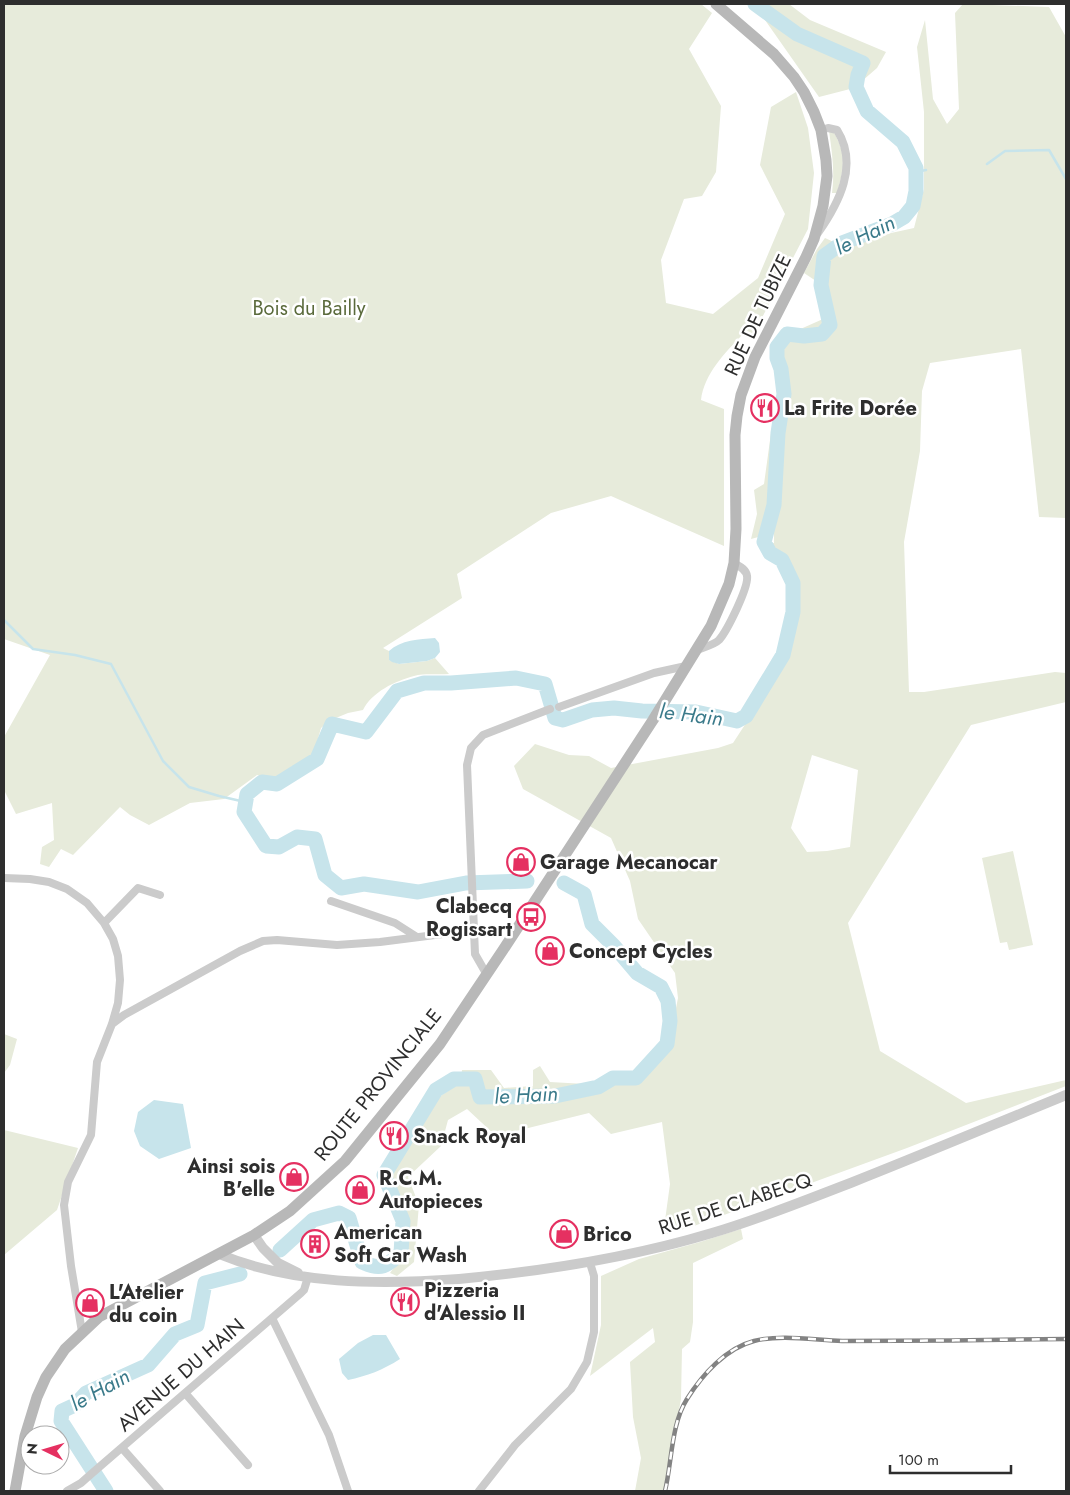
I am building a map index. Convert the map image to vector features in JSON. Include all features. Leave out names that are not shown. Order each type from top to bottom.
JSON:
[{"type":"main road","name":"RUE DE TUBIZE","points":[[716,4],[774,54],[804,92],[821,130],[827,176],[823,206],[814,239],[755,358],[741,395],[735,435],[736,529]]},
{"type":"main road","name":"ROUTE PROVINCIALE","points":[[15,1491],[25,1436],[37,1397],[46,1377],[65,1350],[82,1332],[99,1317],[254,1235],[290,1211],[345,1161],[440,1044],[653,720],[711,626],[723,602],[729,584],[734,563],[736,529]]},
{"type":"street","name":"RUE DE TUBIZE","points":[[814,239],[833,211],[844,185],[847,172],[845,148],[837,130],[828,128],[821,130]]},
{"type":"street","name":"ROUTE PROVINCIALE","points":[[697,650],[717,642],[724,633],[740,602],[748,577],[745,570],[734,563]]},
{"type":"street","points":[[559,706],[654,673],[686,666]]},
{"type":"street","points":[[486,975],[475,954],[467,765],[471,748],[483,735],[550,710]]},
{"type":"street","points":[[4,878],[30,878],[49,882],[67,889],[87,903],[104,923],[113,939],[118,956],[120,980],[118,1003],[97,1062],[91,1135],[68,1182],[64,1205],[71,1266],[82,1332]]},
{"type":"street","points":[[104,923],[138,888],[160,895]]},
{"type":"street","points":[[332,902],[395,923],[417,937]]},
{"type":"street","points":[[112,1024],[124,1015],[240,951],[264,941],[277,940],[337,945],[474,930]]},
{"type":"street","name":"RUE DE CLABECQ","points":[[219,1254],[272,1272],[369,1282],[421,1282],[521,1273],[590,1263],[673,1244],[768,1215],[1066,1095]]},
{"type":"street","name":"RUE DE CLABECQ","points":[[254,1235],[263,1248],[278,1263],[308,1277]]},
{"type":"street","points":[[479,1491],[516,1445],[571,1389],[587,1362],[594,1332],[594,1276],[590,1263]]},
{"type":"street","name":"AVENUE DU HAIN","points":[[67,1491],[81,1483],[99,1468],[304,1290],[308,1277]]},
{"type":"street","points":[[272,1318],[329,1435],[348,1491]]},
{"type":"street","points":[[185,1393],[248,1465]]},
{"type":"street","points":[[122,1448],[160,1491]]},
{"type":"green space","name":"Bois du Bailly","points":[[4,4],[701,4],[712,13],[689,49],[721,106],[716,172],[702,196],[684,199],[661,260],[666,303],[713,314],[758,278],[785,214],[760,165],[771,107],[796,92],[808,128],[814,173],[808,229],[751,339],[742,335],[735,342],[716,364],[703,390],[701,400],[724,409],[724,546],[611,496],[551,513],[457,574],[462,598],[383,648],[389,651],[389,660],[399,664],[427,661],[435,658],[449,674],[418,675],[399,681],[378,693],[363,710],[348,713],[331,720],[321,728],[315,749],[309,759],[291,767],[278,778],[267,778],[257,775],[224,799],[190,803],[149,825],[130,815],[120,807],[73,855],[61,849],[49,867],[40,864],[42,847],[54,840],[52,803],[16,814],[4,790],[4,737],[50,655],[4,639]]},
{"type":"green space","points":[[746,4],[789,4],[810,20],[886,52],[877,68],[854,88],[819,97],[760,13]]},
{"type":"green space","points":[[963,4],[1049,7],[1066,37],[1066,518],[1039,517],[1021,349],[930,363],[922,391],[920,451],[904,542],[909,692],[924,692],[1055,672],[1066,673],[1066,702],[971,725],[848,923],[880,1051],[966,1103],[1066,1080],[1066,1086],[907,1148],[694,1226],[663,1235],[670,1184],[662,1122],[611,1134],[589,1113],[496,1136],[467,1109],[448,1120],[441,1146],[408,1177],[419,1205],[414,1262],[397,1276],[390,1273],[404,1254],[406,1222],[385,1182],[398,1151],[439,1097],[460,1083],[462,1070],[491,1070],[504,1088],[533,1086],[533,1070],[540,1066],[550,1082],[586,1084],[600,1092],[608,1084],[632,1082],[647,1074],[667,1053],[678,998],[675,973],[638,919],[630,881],[611,838],[523,789],[514,766],[535,744],[569,755],[589,756],[611,768],[718,748],[733,743],[776,677],[798,589],[784,553],[762,544],[774,543],[774,533],[751,539],[757,514],[754,490],[764,484],[771,433],[779,400],[779,381],[773,358],[787,335],[823,319],[816,281],[804,273],[825,238],[836,243],[847,236],[859,240],[914,228],[924,189],[924,112],[917,47],[925,20],[933,99],[947,124],[959,109],[955,13]],"holes":[[[812,755],[858,770],[850,847],[807,852],[791,828]]]},
{"type":"green space","points":[[829,131],[833,131],[841,147],[842,154],[843,169],[837,193],[832,193],[833,170]]},
{"type":"green space","points":[[1013,851],[1033,945],[1009,950],[1007,942],[1000,943],[982,858]]},
{"type":"green space","points":[[4,1034],[17,1039],[10,1065],[4,1073]]},
{"type":"green space","points":[[4,1130],[78,1148],[57,1210],[4,1255]]},
{"type":"green space","points":[[741,1229],[743,1239],[693,1263],[693,1322],[690,1342],[682,1349],[681,1399],[665,1491],[635,1491],[641,1458],[633,1417],[630,1362],[655,1342],[653,1328],[590,1376],[601,1325],[601,1276],[639,1259]]},
{"type":"water","points":[[435,638],[439,643],[440,652],[435,658],[427,661],[399,664],[389,660],[389,651],[399,644]]},
{"type":"water","points":[[154,1100],[183,1104],[191,1148],[159,1159],[140,1146],[134,1131],[138,1112]]},
{"type":"water","points":[[373,1335],[386,1335],[400,1359],[375,1372],[348,1380],[342,1373],[339,1359],[358,1343]]},
{"type":"waterway","name":"le Hain","points":[[527,881],[466,883],[418,892],[364,884],[341,888],[325,875],[315,839],[297,837],[279,847],[266,846],[244,812],[247,794],[262,782],[277,784],[317,759],[332,724],[366,732],[397,691],[424,683],[516,678],[545,684],[555,718],[563,720],[592,710],[614,708],[642,711],[696,712],[737,721],[746,716],[783,655],[793,612],[793,583],[782,560],[770,553],[764,542],[774,505],[778,433],[784,394],[781,369],[777,358],[777,347],[787,334],[804,336],[822,334],[830,325],[821,285],[824,256],[842,243],[892,224],[904,217],[913,206],[916,191],[916,168],[903,142],[867,111],[856,87],[863,63],[797,34],[755,4]]},
{"type":"waterway","points":[[987,164],[1005,151],[1049,150],[1066,179]]},
{"type":"waterway","points":[[916,172],[926,170]]},
{"type":"waterway","points":[[4,620],[33,649],[75,655],[111,664],[163,761],[189,787],[245,802]]},
{"type":"waterway","name":"le Hain","points":[[280,1250],[313,1220],[339,1213],[349,1218],[362,1262],[379,1267],[388,1264],[401,1253],[403,1221],[384,1175],[436,1090],[454,1079],[475,1079],[480,1097],[555,1096],[598,1087],[613,1078],[636,1078],[667,1044],[670,1021],[668,1001],[661,987],[637,973],[592,924],[584,894],[564,883]]},
{"type":"waterway","name":"le Hain","points":[[106,1491],[61,1421],[62,1411],[75,1405],[86,1393],[148,1365],[175,1334],[197,1325],[205,1283],[240,1274]]},
{"type":"railway","points":[[665,1491],[675,1431],[687,1399],[707,1372],[724,1356],[754,1341],[775,1338],[842,1341],[1066,1339]]},
{"type":"place","name":"La Frite Dorée","points":[[765,408]]},
{"type":"place","name":"Garage Mecanocar","points":[[521,862]]},
{"type":"place","name":"Clabecq Rogissart","points":[[531,917]]},
{"type":"place","name":"Concept Cycles","points":[[550,951]]},
{"type":"place","name":"Snack Royal","points":[[394,1136]]},
{"type":"place","name":"Ainsi sois B'elle","points":[[294,1177]]},
{"type":"place","name":"R.C.M. Autopieces","points":[[360,1190]]},
{"type":"place","name":"Brico","points":[[564,1234]]},
{"type":"place","name":"American Soft Car Wash","points":[[315,1244]]},
{"type":"place","name":"Pizzeria d'Alessio II","points":[[405,1302]]},
{"type":"place","name":"L'Atelier du coin","points":[[90,1303]]}]
